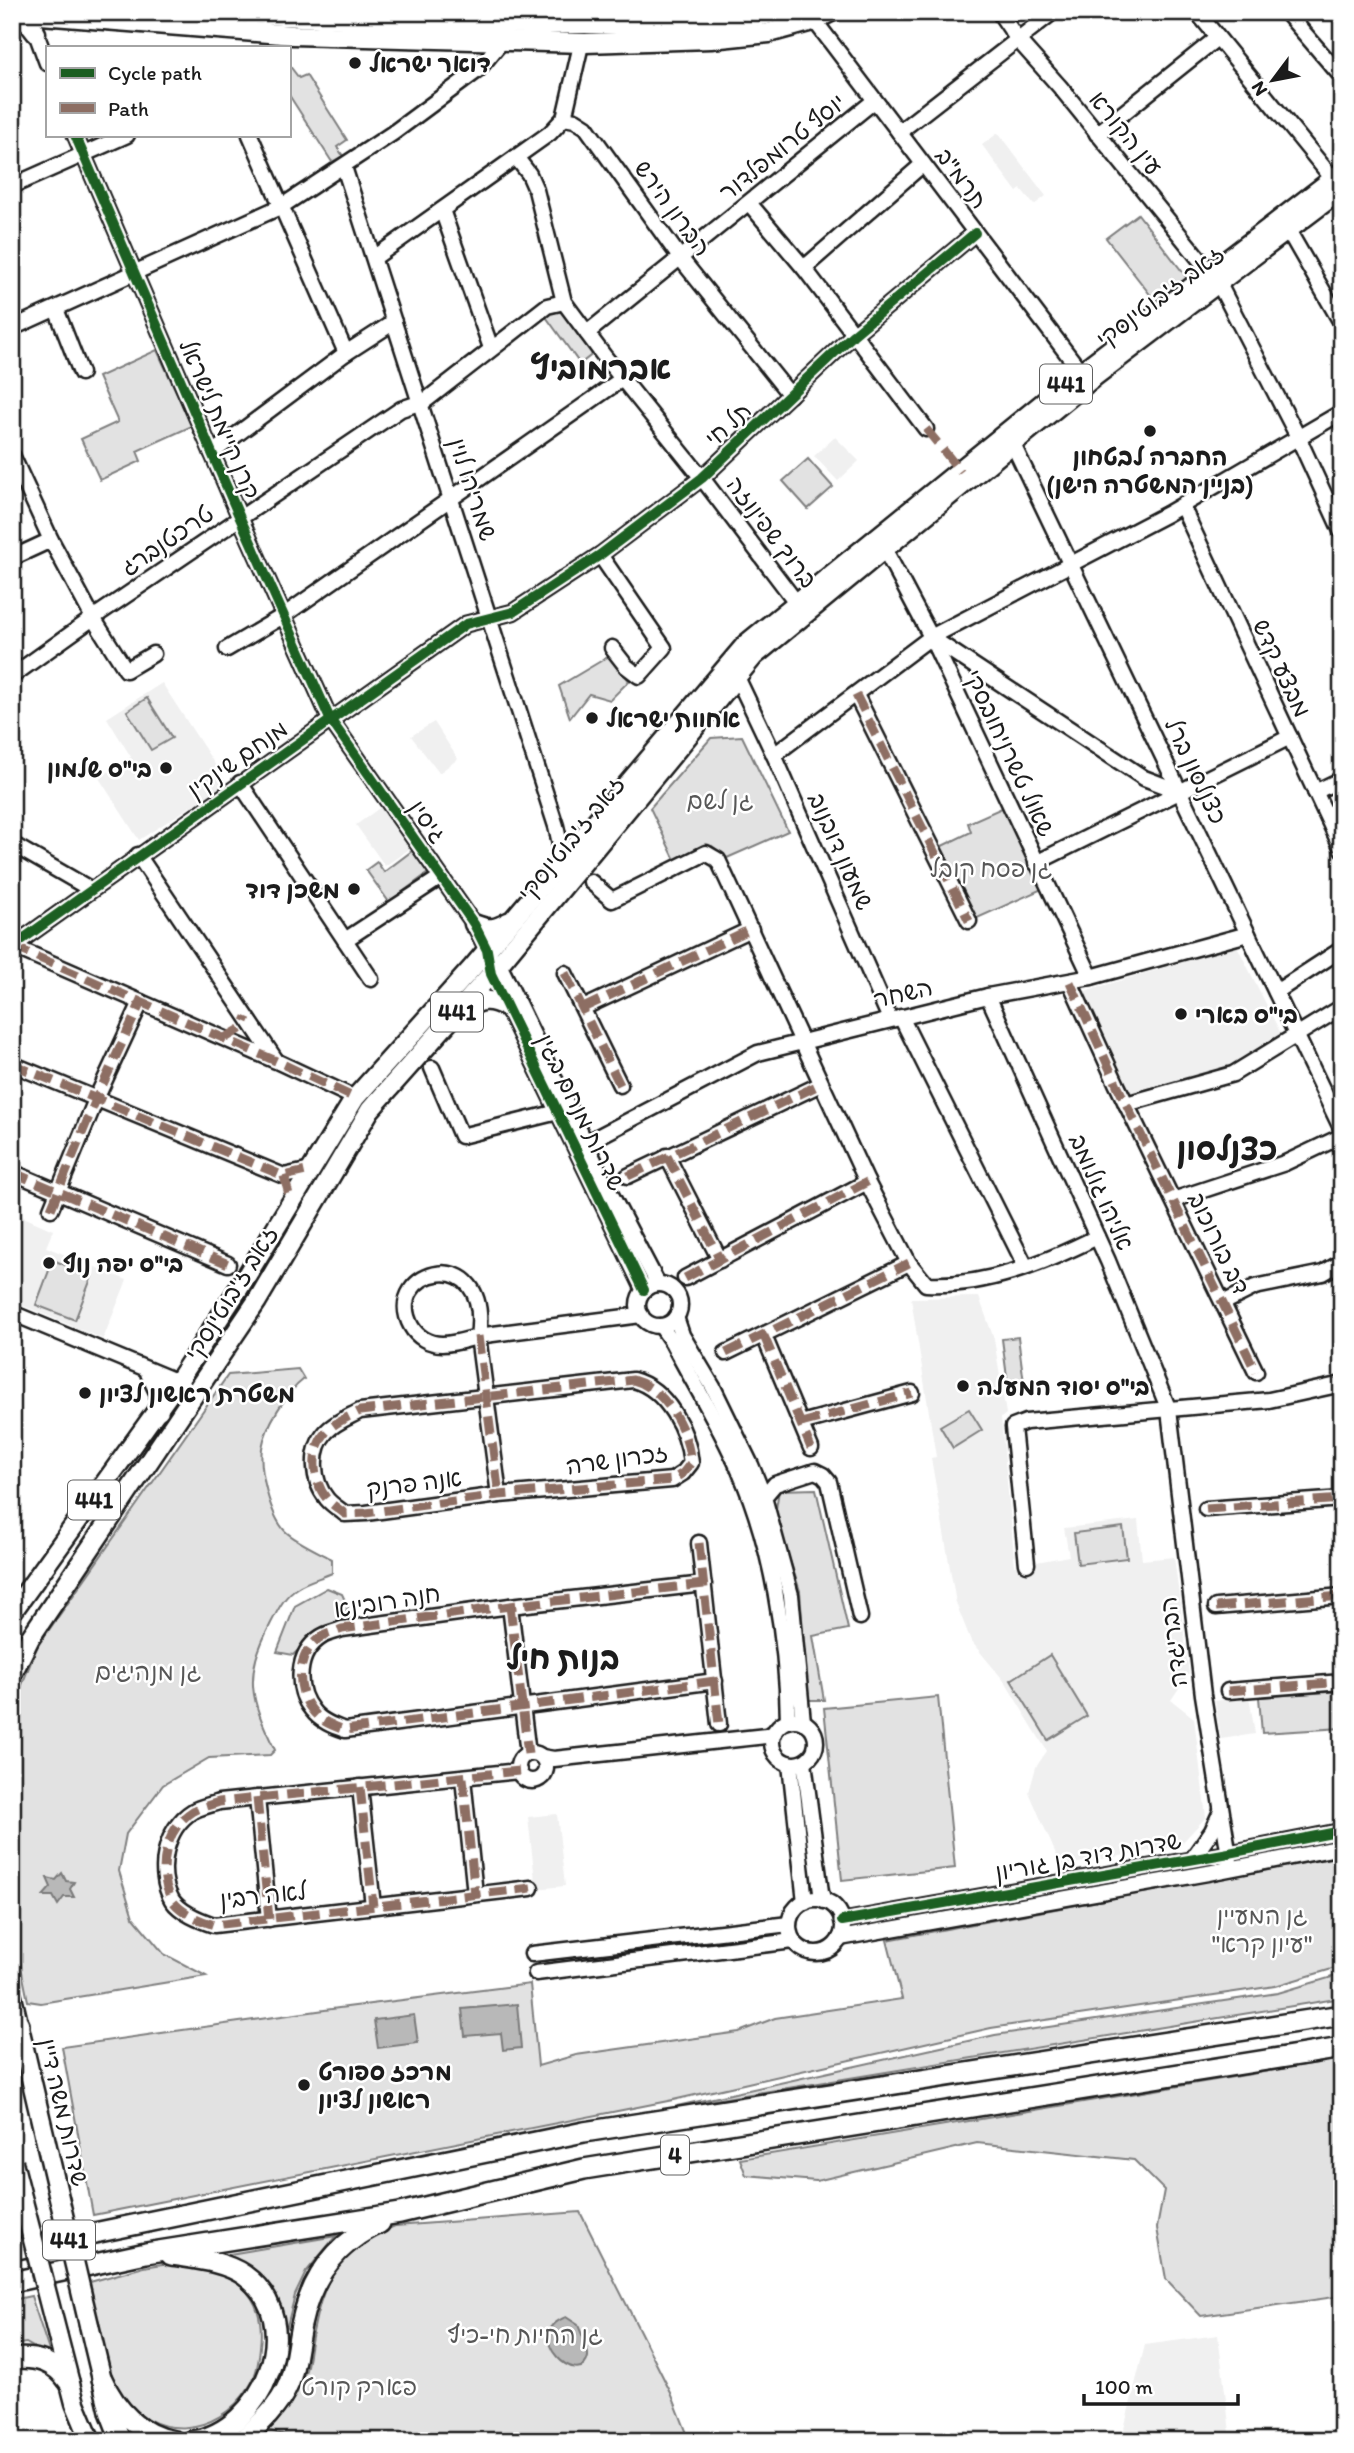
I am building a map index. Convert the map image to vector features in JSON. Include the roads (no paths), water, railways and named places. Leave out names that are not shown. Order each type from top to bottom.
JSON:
[{"type":"highway","name":"4","points":[[12,2250],[584,2132],[1342,2015]]},
{"type":"highway","name":"4","points":[[12,2282],[146,2253],[400,2213],[584,2169],[1342,2048]]},
{"type":"highway","points":[[241,2441],[275,2406],[288,2386],[306,2305],[322,2269],[349,2240],[400,2213]]},
{"type":"highway","points":[[12,2243],[93,2232]]},
{"type":"highway","points":[[146,2253],[205,2261],[229,2267],[244,2275],[263,2297],[274,2326],[271,2365],[255,2402],[228,2428],[191,2441]]},
{"type":"highway","points":[[12,2359],[37,2359],[50,2363],[69,2382]]},
{"type":"highway","points":[[102,2379],[111,2398],[128,2418],[148,2432],[174,2441]]},
{"type":"main road","points":[[216,12],[300,31],[496,36],[585,43],[711,39],[769,33],[831,12]]},
{"type":"main road","points":[[17,15],[300,31],[496,36],[557,18],[705,24],[780,12]]},
{"type":"main road","points":[[17,15],[36,33],[41,15]]},
{"type":"main road","name":"זאב ז'בוטינסקי","points":[[12,1612],[176,1385],[355,1098],[487,950],[747,644],[885,550],[1011,438],[1080,372],[1214,277],[1288,230],[1339,180]]},
{"type":"main road","name":"זאב ז'בוטינסקי","points":[[12,1674],[30,1638],[257,1301],[370,1110],[495,969],[754,656],[801,609],[1011,438],[1095,376],[1214,277],[1339,180]]},
{"type":"main road","points":[[474,925],[495,929],[511,921]]},
{"type":"main road","points":[[449,1021],[477,1002],[492,1000],[507,1007]]},
{"type":"main road","points":[[148,1372],[160,1394],[159,1410]]},
{"type":"main road","name":"שדרות משה דיין","points":[[12,1997],[14,2026],[49,2155],[102,2379],[121,2441]]},
{"type":"main road","name":"441","points":[[13,2161],[69,2382],[91,2441]]},
{"type":"street","name":"עין הקורא","points":[[999,12],[1018,40],[1060,87],[1214,277],[1298,437],[1342,533]]},
{"type":"street","points":[[899,132],[1054,12]]},
{"type":"street","points":[[1197,12],[1287,124],[1339,180]]},
{"type":"street","points":[[1286,12],[1341,76]]},
{"type":"street","name":"תרמ\"ב","points":[[811,17],[1080,372]]},
{"type":"street","points":[[36,33],[46,60]]},
{"type":"street","points":[[12,328],[282,206],[393,134],[482,64],[496,36]]},
{"type":"street","points":[[1097,134],[1217,38]]},
{"type":"street","points":[[374,258],[551,133],[564,118],[580,49],[585,43]]},
{"type":"street","name":"יוסף טרומפלדור","points":[[587,333],[874,101]]},
{"type":"street","name":"הברון הירש","points":[[564,118],[576,120],[586,127],[681,259],[790,395]]},
{"type":"street","name":"קרן קיימת לישראל","points":[[75,136],[330,719]]},
{"type":"street","points":[[12,186],[125,136]]},
{"type":"street","points":[[250,136],[346,353]]},
{"type":"street","name":"ברוך שפינוזה","points":[[516,157],[529,174],[536,190],[564,302],[801,609]]},
{"type":"street","points":[[804,268],[923,164]]},
{"type":"street","name":"שמריהו לוין","points":[[344,167],[556,826],[560,844],[557,865]]},
{"type":"street","points":[[749,203],[804,268],[926,429]]},
{"type":"street","points":[[442,210],[491,348]]},
{"type":"street","points":[[1288,230],[1342,324]]},
{"type":"street","name":"תל חי","points":[[491,618],[513,612],[600,555],[702,478],[853,335],[975,233]]},
{"type":"street","name":"טרכטנברג","points":[[12,676],[401,409],[421,402],[547,306],[564,302]]},
{"type":"street","points":[[56,309],[81,373]]},
{"type":"street","points":[[212,453],[346,353],[394,322]]},
{"type":"street","points":[[227,649],[283,616],[622,379]]},
{"type":"street","points":[[774,755],[931,637],[1182,506],[1342,412]]},
{"type":"street","name":"כצנלסון ברל","points":[[1011,438],[1342,1130]]},
{"type":"street","points":[[12,456],[51,540],[93,618],[126,670],[153,654]]},
{"type":"street","name":"מבצע קדש","points":[[1182,506],[1342,849]]},
{"type":"street","points":[[12,558],[51,540]]},
{"type":"street","name":"שאול טשרניחובסקי","points":[[885,550],[931,637],[1091,977]]},
{"type":"street","points":[[600,555],[664,648],[639,676],[626,666],[612,648]]},
{"type":"street","name":"מנחם שינקין","points":[[13,946],[466,624],[491,618]]},
{"type":"street","points":[[931,637],[1144,778],[1181,792]]},
{"type":"street","name":"שמעון דובנוב","points":[[737,677],[895,1018],[1026,1267]]},
{"type":"street","points":[[856,695],[969,921]]},
{"type":"street","points":[[717,700],[737,697],[747,703]]},
{"type":"street","name":"גיסין","points":[[330,719],[474,925],[487,950]]},
{"type":"street","points":[[1036,863],[1290,737]]},
{"type":"street","points":[[1144,778],[1165,776],[1169,774],[1168,766]]},
{"type":"street","points":[[1315,792],[1342,779]]},
{"type":"street","points":[[240,783],[371,979]]},
{"type":"street","name":"שמריהו לוין","points":[[556,826],[574,845]]},
{"type":"street","points":[[12,844],[90,889]]},
{"type":"street","points":[[574,845],[585,849],[595,848]]},
{"type":"street","points":[[591,882],[612,900],[706,853],[718,860],[867,1182],[909,1263],[926,1284],[952,1286],[983,1279],[1026,1267],[1097,1237]]},
{"type":"street","points":[[138,855],[276,1060]]},
{"type":"street","points":[[345,940],[441,877]]},
{"type":"street","points":[[583,1008],[751,929]]},
{"type":"street","name":"השחר","points":[[586,1143],[758,1054],[988,996],[1091,977],[1248,934]]},
{"type":"street","points":[[13,946],[276,1060],[355,1098]]},
{"type":"street","points":[[1276,992],[1342,949]]},
{"type":"street","name":"שדרות מנחם בגין","points":[[487,950],[658,1284]]},
{"type":"street","name":"שדרות מנחם בגין","points":[[495,969],[507,1007],[644,1290]]},
{"type":"street","points":[[565,973],[620,1084]]},
{"type":"street","name":"דב בורוכוב","points":[[1070,982],[1256,1372]]},
{"type":"street","name":"אליהו גולומב","points":[[988,996],[1108,1261],[1168,1410]]},
{"type":"street","points":[[51,1209],[96,1097],[141,1002]]},
{"type":"street","points":[[1126,1104],[1233,1074],[1342,1007]]},
{"type":"street","points":[[225,1038],[242,1028],[247,1017]]},
{"type":"street","points":[[12,1064],[284,1176],[311,1170]]},
{"type":"street","points":[[432,1068],[461,1136],[558,1112]]},
{"type":"street","points":[[628,1176],[821,1084]]},
{"type":"street","points":[[1173,1200],[1285,1163],[1342,1136]]},
{"type":"street","points":[[667,1156],[720,1259]]},
{"type":"street","points":[[12,1172],[228,1264]]},
{"type":"street","points":[[284,1176],[291,1202]]},
{"type":"street","points":[[685,1278],[867,1182]]},
{"type":"street","points":[[1080,1245],[1108,1261]]},
{"type":"street","points":[[1223,1303],[1255,1287],[1323,1273],[1342,1262]]},
{"type":"street","points":[[726,1353],[909,1263]]},
{"type":"street","points":[[499,1495],[485,1396],[479,1331],[477,1301],[473,1291],[457,1276],[435,1273],[422,1278],[409,1293],[406,1305],[411,1327],[419,1336],[440,1345],[479,1331],[639,1310]]},
{"type":"street","points":[[639,1310],[644,1290],[658,1284],[667,1286],[677,1294],[680,1306],[676,1317],[682,1335],[713,1387],[764,1497],[791,1595],[795,1721]]},
{"type":"street","points":[[639,1310],[649,1323],[661,1326],[672,1342],[739,1469],[753,1508],[778,1600],[795,1721]]},
{"type":"street","points":[[12,1313],[148,1372],[194,1396]]},
{"type":"street","points":[[661,1326],[676,1317]]},
{"type":"street","points":[[770,1332],[770,1350],[811,1448]]},
{"type":"street","name":"זכרון שרה","points":[[485,1396],[633,1380],[645,1383],[665,1401],[682,1427],[690,1451],[691,1463],[683,1473],[672,1480],[499,1495]]},
{"type":"street","points":[[1027,1564],[1020,1424],[1269,1399],[1341,1388]]},
{"type":"street","points":[[801,1423],[912,1393]]},
{"type":"street","name":"אנה פרנק","points":[[485,1396],[360,1411],[327,1432],[318,1444],[315,1461],[318,1484],[328,1500],[345,1514],[499,1495]]},
{"type":"street","name":"הבריגדה","points":[[1168,1410],[1203,1695],[1231,1868]]},
{"type":"street","points":[[764,1497],[775,1484],[815,1471],[829,1482],[860,1617]]},
{"type":"street","points":[[757,1479],[775,1484]]},
{"type":"street","points":[[1206,1509],[1342,1499]]},
{"type":"street","points":[[699,1543],[719,1724]]},
{"type":"street","name":"חנה רובינא","points":[[704,1584],[342,1629],[323,1635],[306,1653],[300,1669],[303,1696],[313,1713],[331,1725],[345,1730],[715,1681]]},
{"type":"street","points":[[1216,1607],[1342,1596]]},
{"type":"street","points":[[510,1606],[522,1705],[538,1761]]},
{"type":"street","points":[[1228,1691],[1342,1682]]},
{"type":"street","points":[[795,1721],[809,1726],[816,1738],[813,1752],[797,1763],[779,1757],[773,1739],[777,1727],[795,1721]]},
{"type":"street","points":[[519,1771],[521,1759],[538,1761],[773,1739]]},
{"type":"street","name":"לאה רבין","points":[[531,1888],[214,1924],[195,1919],[173,1901],[163,1865],[176,1826],[193,1811],[219,1802],[519,1771],[525,1778],[534,1780],[538,1761]]},
{"type":"street","points":[[797,1763],[821,1892],[824,1901],[839,1912],[842,1921],[840,1938],[832,1948],[816,1953],[807,1952],[793,1941],[789,1924],[797,1907],[805,1902],[824,1901]]},
{"type":"street","points":[[797,1763],[805,1902]]},
{"type":"street","points":[[463,1778],[475,1895]]},
{"type":"street","points":[[360,1787],[373,1906]]},
{"type":"street","points":[[257,1798],[269,1919]]},
{"type":"street","points":[[1192,1858],[1212,1831],[1221,1811]]},
{"type":"street","name":"שדרות דוד בן גוריון","points":[[842,1921],[1229,1853],[1342,1830]]},
{"type":"street","name":"שדרות דוד בן גוריון","points":[[840,1938],[1342,1847]]},
{"type":"street","points":[[532,1954],[789,1924]]},
{"type":"street","points":[[536,1973],[793,1941]]},
{"type":"place","name":"דואר ישראל","points":[[355,63]]},
{"type":"place","name":"החברה לבטחון (בניין המשטרה הישן)","points":[[1150,431]]},
{"type":"place","name":"אחוות ישראל","points":[[592,718]]},
{"type":"place","name":"בי\"ס שלמון","points":[[166,768]]},
{"type":"place","name":"משכן דוד","points":[[354,889]]},
{"type":"place","name":"בי\"ס בארי","points":[[1181,1014]]},
{"type":"place","name":"בי\"ס יפה נוף","points":[[49,1263]]},
{"type":"place","name":"בי\"ס יסוד המעלה","points":[[963,1386]]},
{"type":"place","name":"משטרת ראשון לציון","points":[[85,1393]]},
{"type":"place","name":"מרכז ספורט ראשון לציון","points":[[304,2085]]},
{"type":"district","name":"אברמוביץ","points":[[601,368]]},
{"type":"district","name":"כצנלסון","points":[[1227,1149]]},
{"type":"district","name":"בנות חיל","points":[[563,1658]]},
{"type":"park label","name":"גן לשם","points":[[720,800]]},
{"type":"park label","name":"גן פסח קובל","points":[[991,868]]},
{"type":"park label","name":"גן מנהיגים","points":[[148,1671]]},
{"type":"park label","name":"גן המעיין \"עיון קרא\"","points":[[1262,1929]]},
{"type":"park label","name":"גן החיות חי-כיף","points":[[525,2334]]},
{"type":"park label","name":"פארק קורט","points":[[359,2386]]}]
